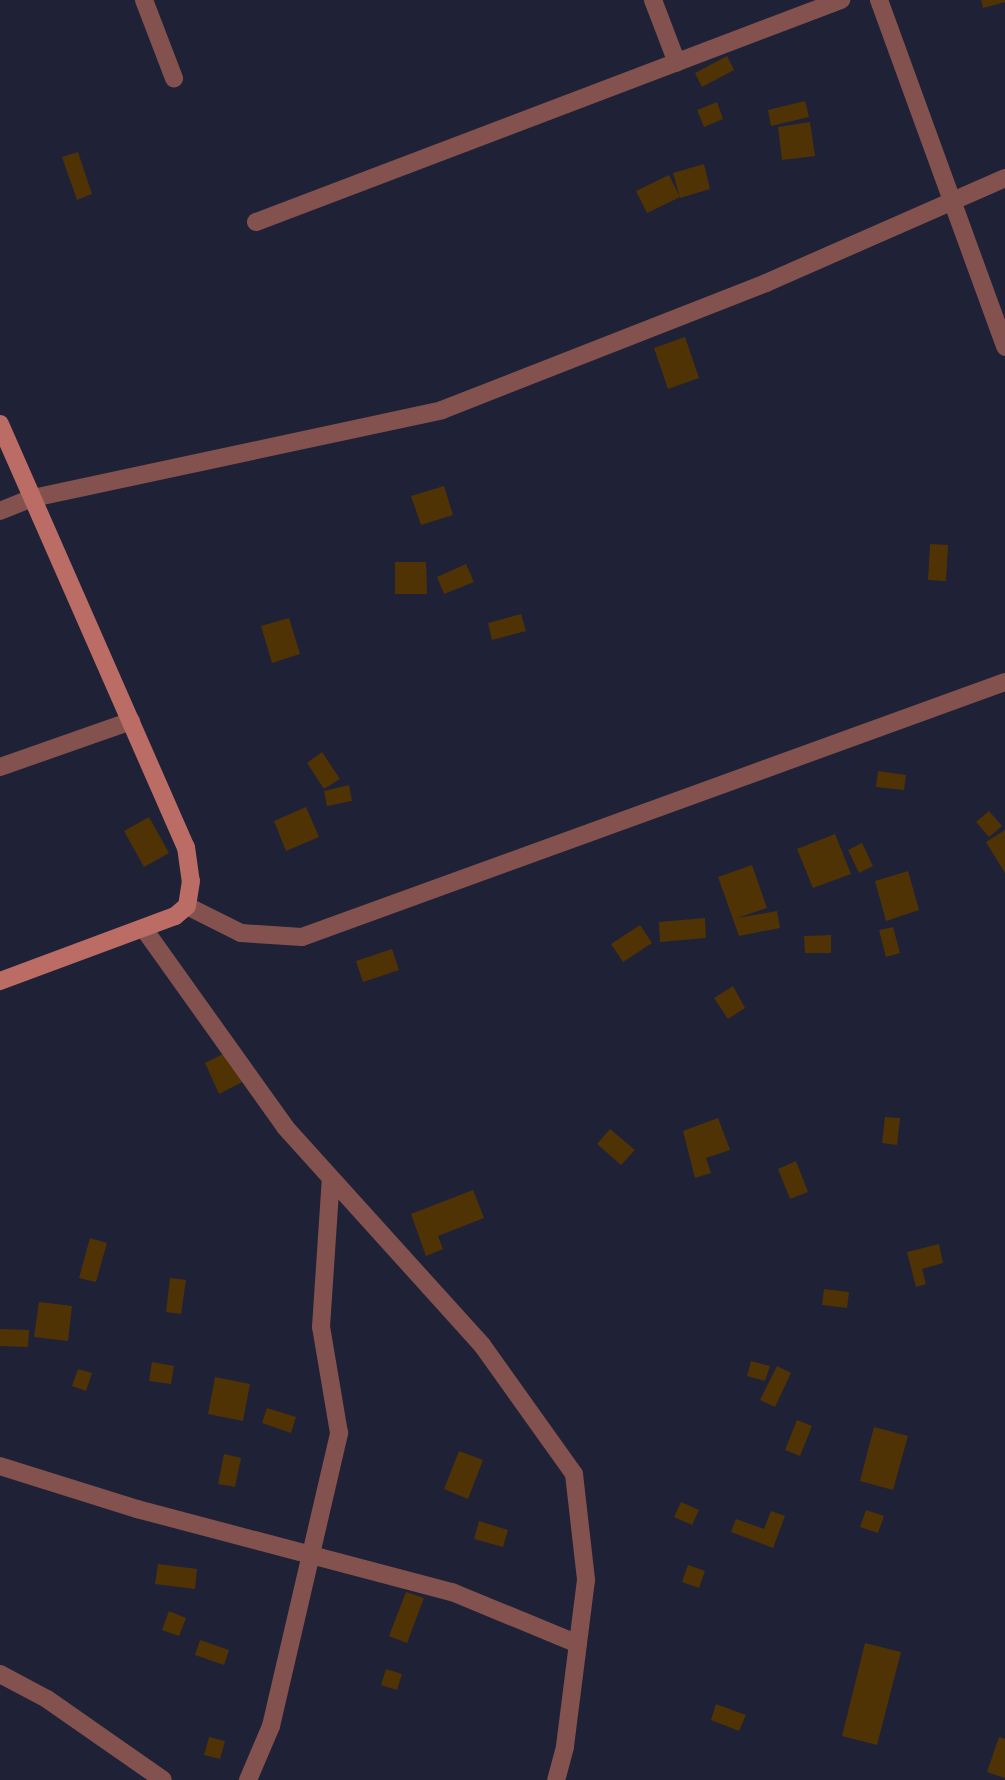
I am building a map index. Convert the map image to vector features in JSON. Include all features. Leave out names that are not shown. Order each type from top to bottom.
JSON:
[{"type":"street","points":[[144,0],[174,78]]},
{"type":"street","points":[[653,0],[677,62]]},
{"type":"street","points":[[256,222],[841,0]]},
{"type":"street","points":[[879,0],[1005,347]]},
{"type":"street","points":[[0,511],[33,498],[442,410],[766,283],[953,198],[1005,178]]},
{"type":"street","points":[[0,424],[186,847],[187,906]]},
{"type":"street","points":[[187,906],[241,933],[302,937],[1005,682]]},
{"type":"street","points":[[0,767],[131,722]]},
{"type":"street","points":[[0,981],[144,929],[187,906]]},
{"type":"street","points":[[144,929],[285,1127],[482,1345],[574,1474],[586,1580],[565,1748],[556,1780]]},
{"type":"street","points":[[248,1780],[271,1726],[339,1433],[321,1327],[331,1178]]},
{"type":"street","points":[[0,1465],[137,1509],[452,1592],[578,1644]]},
{"type":"street","points":[[0,1674],[47,1699],[163,1780]]},
{"type":"building","points":[[981,0],[1005,0],[1005,2],[983,8]]},
{"type":"building","points":[[727,56],[734,70],[702,87],[695,73]]},
{"type":"building","points":[[805,101],[809,117],[771,126],[768,110]]},
{"type":"building","points":[[717,102],[723,119],[704,127],[697,110]]},
{"type":"building","points":[[810,122],[815,156],[782,160],[778,127]]},
{"type":"building","points":[[78,152],[92,194],[77,200],[62,157]]},
{"type":"building","points":[[704,164],[710,189],[680,198],[673,173]]},
{"type":"building","points":[[669,175],[680,197],[647,213],[636,191]]},
{"type":"building","points":[[685,337],[699,378],[668,389],[654,348]]},
{"type":"building","points":[[444,486],[453,515],[421,525],[411,496]]},
{"type":"building","points":[[930,544],[948,545],[946,581],[928,580]]},
{"type":"building","points":[[395,562],[426,562],[427,594],[395,594]]},
{"type":"building","points":[[466,564],[474,582],[444,594],[437,577]]},
{"type":"building","points":[[521,614],[526,631],[492,640],[488,623]]},
{"type":"building","points":[[289,618],[300,654],[272,663],[261,626]]},
{"type":"building","points":[[322,752],[340,779],[324,789],[307,763]]},
{"type":"building","points":[[878,771],[906,775],[904,790],[876,787]]},
{"type":"building","points":[[349,785],[352,801],[327,806],[324,791]]},
{"type":"building","points":[[306,807],[319,837],[286,851],[274,821]]},
{"type":"building","points":[[989,811],[1002,826],[989,837],[976,822]]},
{"type":"building","points":[[149,817],[169,853],[144,867],[124,831]]},
{"type":"building","points":[[1005,830],[1005,873],[986,842]]},
{"type":"building","points":[[835,834],[851,874],[813,888],[797,849]]},
{"type":"building","points":[[862,843],[873,866],[859,873],[848,850]]},
{"type":"building","points":[[752,865],[767,908],[737,918],[777,911],[780,928],[739,936],[718,877]]},
{"type":"building","points":[[908,871],[919,910],[886,921],[875,881]]},
{"type":"building","points":[[705,918],[706,938],[660,942],[659,922]]},
{"type":"building","points":[[640,925],[652,943],[623,962],[611,944]]},
{"type":"building","points":[[893,927],[900,953],[886,957],[879,930]]},
{"type":"building","points":[[831,935],[831,953],[805,953],[804,936]]},
{"type":"building","points":[[392,949],[399,970],[363,982],[356,961]]},
{"type":"building","points":[[733,986],[745,1008],[728,1019],[714,998]]},
{"type":"building","points":[[239,1046],[254,1076],[219,1094],[205,1063]]},
{"type":"building","points":[[885,1117],[900,1118],[897,1145],[882,1143]]},
{"type":"building","points":[[718,1118],[730,1150],[706,1158],[711,1173],[695,1178],[683,1131]]},
{"type":"building","points":[[610,1129],[635,1150],[621,1165],[597,1144]]},
{"type":"building","points":[[796,1161],[808,1192],[790,1199],[778,1169]]},
{"type":"building","points":[[473,1190],[484,1218],[438,1236],[443,1249],[426,1256],[411,1214]]},
{"type":"building","points":[[90,1238],[107,1243],[96,1282],[79,1278]]},
{"type":"building","points":[[939,1244],[943,1263],[922,1269],[926,1284],[916,1287],[907,1252]]},
{"type":"building","points":[[170,1278],[186,1280],[181,1314],[166,1312]]},
{"type":"building","points":[[824,1289],[849,1292],[847,1308],[822,1305]]},
{"type":"building","points":[[39,1302],[72,1306],[68,1341],[34,1337]]},
{"type":"building","points":[[0,1329],[29,1330],[28,1347],[0,1346]]},
{"type":"building","points":[[751,1361],[770,1366],[765,1381],[747,1376]]},
{"type":"building","points":[[152,1362],[174,1366],[171,1384],[149,1381]]},
{"type":"building","points":[[777,1366],[791,1373],[775,1407],[760,1400]]},
{"type":"building","points":[[78,1369],[92,1373],[86,1391],[72,1386]]},
{"type":"building","points":[[215,1377],[250,1384],[243,1421],[208,1414]]},
{"type":"building","points":[[267,1408],[296,1417],[291,1433],[262,1423]]},
{"type":"building","points":[[797,1420],[812,1426],[800,1456],[785,1450]]},
{"type":"building","points":[[874,1427],[908,1436],[893,1490],[860,1481]]},
{"type":"building","points":[[459,1451],[483,1460],[468,1499],[444,1489]]},
{"type":"building","points":[[224,1454],[241,1458],[235,1487],[218,1484]]},
{"type":"building","points":[[681,1502],[699,1510],[692,1525],[674,1517]]},
{"type":"building","points":[[866,1510],[884,1516],[878,1533],[860,1527]]},
{"type":"building","points":[[771,1511],[785,1516],[773,1548],[731,1532],[736,1519],[764,1529]]},
{"type":"building","points":[[479,1521],[508,1530],[503,1547],[474,1539]]},
{"type":"building","points":[[158,1564],[197,1569],[195,1589],[155,1584]]},
{"type":"building","points":[[688,1565],[705,1571],[699,1588],[682,1582]]},
{"type":"building","points":[[406,1592],[424,1598],[407,1643],[389,1636]]},
{"type":"building","points":[[169,1611],[186,1618],[179,1636],[162,1630]]},
{"type":"building","points":[[200,1640],[229,1650],[224,1665],[195,1655]]},
{"type":"building","points":[[865,1643],[901,1652],[877,1745],[842,1736]]},
{"type":"building","points":[[386,1669],[402,1674],[397,1690],[381,1685]]},
{"type":"building","points":[[716,1704],[746,1715],[739,1731],[711,1720]]},
{"type":"building","points":[[209,1737],[225,1741],[220,1759],[204,1755]]},
{"type":"building","points":[[999,1737],[1005,1739],[1005,1778],[987,1772]]}]
